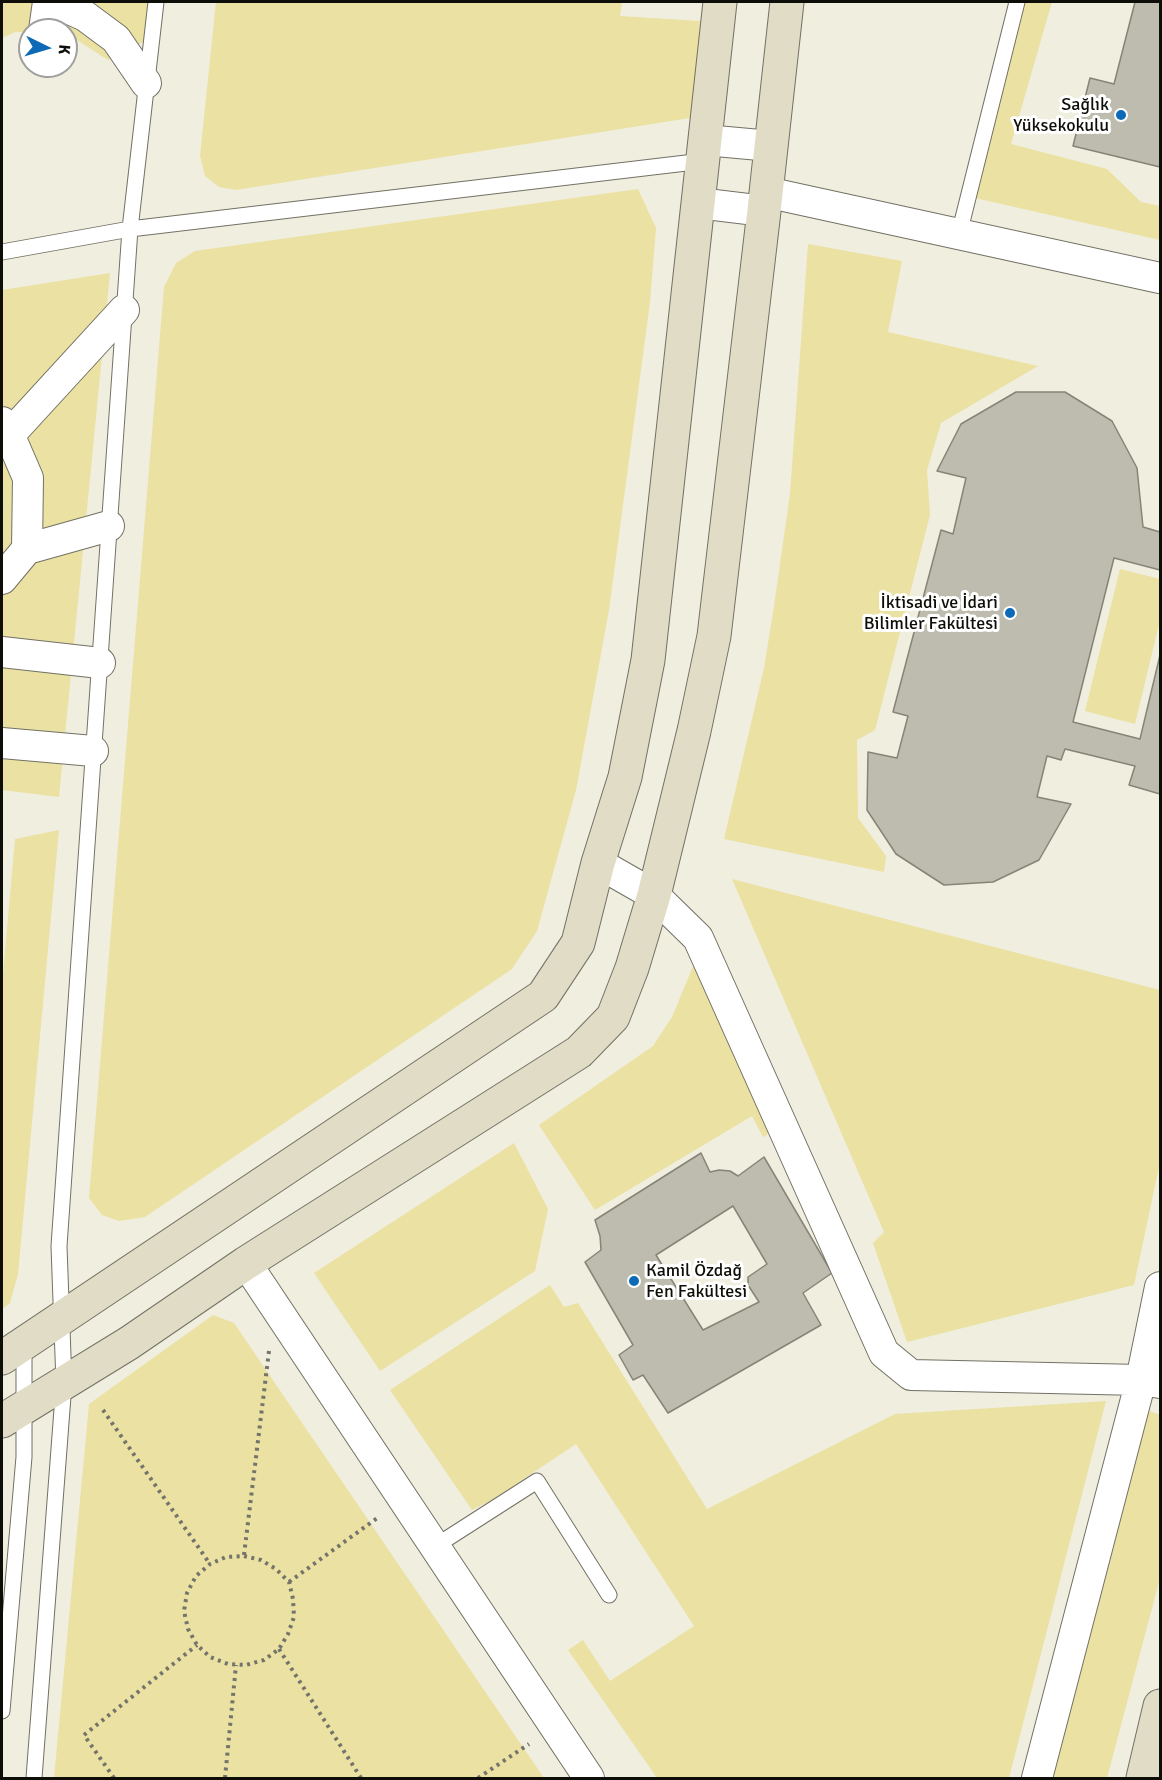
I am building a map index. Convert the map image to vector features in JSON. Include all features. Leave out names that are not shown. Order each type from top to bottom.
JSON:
[{"type":"street","points":[[46,18],[48,2]]},
{"type":"street","points":[[54,2],[85,16],[116,39],[146,83]]},
{"type":"street","points":[[13,1351],[543,996],[578,943],[598,863],[625,777],[648,660],[720,2]]},
{"type":"street","points":[[13,1414],[129,1343],[246,1263],[579,1052],[613,1017],[632,968],[654,895],[694,731],[714,636],[787,2]]},
{"type":"street","points":[[704,150],[771,146]]},
{"type":"street","points":[[698,203],[765,202],[959,234],[1161,278]]},
{"type":"street","points":[[27,549],[28,478],[4,433],[124,310]]},
{"type":"street","points":[[2,579],[27,549],[109,526]]},
{"type":"street","points":[[2,652],[100,663]]},
{"type":"street","points":[[2,743],[93,751]]},
{"type":"street","points":[[598,863],[654,895],[698,938],[884,1353],[911,1375],[1151,1381]]},
{"type":"street","points":[[246,1263],[589,1779]]},
{"type":"street","points":[[1037,1779],[1151,1381],[1161,1287]]},
{"type":"street","points":[[1143,1779],[1161,1706]]},
{"type":"lane","points":[[34,1779],[64,1383],[59,1245],[130,229],[156,2]]},
{"type":"lane","points":[[959,234],[1017,2]]},
{"type":"lane","points":[[2,252],[130,229],[704,150]]},
{"type":"lane","points":[[2,1711],[24,1458],[13,1414],[13,1351]]},
{"type":"lane","points":[[434,1546],[537,1481],[609,1595]]},
{"type":"path","points":[[244,1556],[275,1306]]},
{"type":"path","points":[[104,1410],[210,1564]]},
{"type":"path","points":[[290,1582],[403,1500]]},
{"type":"path","points":[[244,1556],[261,1560],[276,1569],[290,1582],[294,1617],[279,1649],[264,1660],[246,1665],[228,1664],[210,1657],[197,1645],[188,1629],[184,1611],[188,1593],[196,1576],[210,1564],[226,1557],[244,1556]]},
{"type":"path","points":[[114,1779],[84,1735],[197,1645]]},
{"type":"path","points":[[279,1649],[361,1779]]},
{"type":"path","points":[[225,1779],[236,1665]]},
{"type":"path","points":[[478,1779],[555,1727]]},
{"type":"shaded area","points":[[2,2],[157,2],[155,36],[108,60],[78,41],[78,18],[18,18],[18,32],[2,38]]},
{"type":"shaded area","points":[[216,2],[622,2],[620,16],[700,21],[696,117],[236,190],[219,187],[205,176],[200,156]]},
{"type":"shaded area","points":[[1024,2],[1052,2],[1011,144],[1107,169],[1141,202],[1160,206],[1160,240],[975,198]]},
{"type":"shaded area","points":[[638,189],[656,228],[650,302],[609,610],[576,790],[537,931],[512,969],[145,1217],[119,1221],[102,1215],[89,1198],[164,287],[176,263],[195,251]]},
{"type":"shaded area","points":[[808,244],[902,261],[888,332],[1038,366],[941,423],[927,470],[930,515],[875,730],[857,740],[858,818],[886,856],[884,872],[724,839],[764,668],[790,494]]},
{"type":"shaded area","points":[[110,273],[59,797],[2,790],[2,290]]},
{"type":"shaded area","points":[[1120,569],[1160,579],[1160,620],[1135,724],[1085,711]]},
{"type":"shaded area","points":[[59,830],[18,1274],[10,1303],[2,1309],[2,985],[15,839]]},
{"type":"shaded area","points":[[732,879],[1160,990],[1160,1162],[1134,1285],[907,1342],[873,1243],[884,1232]]},
{"type":"shaded area","points":[[699,952],[781,1127],[763,1137],[752,1116],[595,1210],[539,1125],[653,1046],[672,1017]]},
{"type":"shaded area","points":[[514,1143],[548,1209],[535,1271],[380,1371],[314,1273]]},
{"type":"shaded area","points":[[550,1285],[564,1307],[578,1303],[707,1509],[895,1414],[1106,1401],[1009,1778],[657,1778],[568,1650],[583,1640],[610,1681],[694,1626],[576,1444],[492,1500],[472,1510],[390,1390]]},
{"type":"shaded area","points":[[213,1315],[234,1323],[544,1778],[54,1778],[89,1404]]},
{"type":"shaded area","points":[[1142,1408],[1160,1415],[1160,1578],[1107,1778],[1038,1778]]},
{"type":"building","name":"Sağlık Yüksekokulu","points":[[1135,2],[1160,2],[1160,167],[1073,146],[1090,78],[1114,84]]},
{"type":"building","name":"İktisadi ve İdari Bilimler Fakültesi","points":[[1016,392],[1065,392],[1112,421],[1137,468],[1143,527],[1160,532],[1160,570],[1114,558],[1073,722],[1140,739],[1160,655],[1160,794],[1129,785],[1135,766],[1065,749],[1061,760],[1047,756],[1037,797],[1071,804],[1039,860],[993,882],[944,885],[896,854],[867,810],[868,752],[897,758],[908,716],[893,712],[941,530],[953,534],[966,478],[937,471],[961,424]]},
{"type":"building","name":"Kamil Özdağ Fen Fakültesi","points":[[701,1153],[710,1172],[730,1171],[738,1176],[764,1157],[832,1273],[803,1293],[821,1325],[668,1413],[643,1375],[633,1380],[619,1355],[633,1345],[585,1262],[601,1250],[595,1220]],"holes":[[[733,1206],[767,1264],[748,1277],[748,1285],[759,1302],[703,1330],[656,1255]]]},
{"type":"place","name":"Sağlık Yüksekokulu","points":[[1121,115]]},
{"type":"place","name":"İktisadi ve İdari Bilimler Fakültesi","points":[[1010,613]]},
{"type":"place","name":"Kamil Özdağ Fen Fakültesi","points":[[634,1281]]}]
